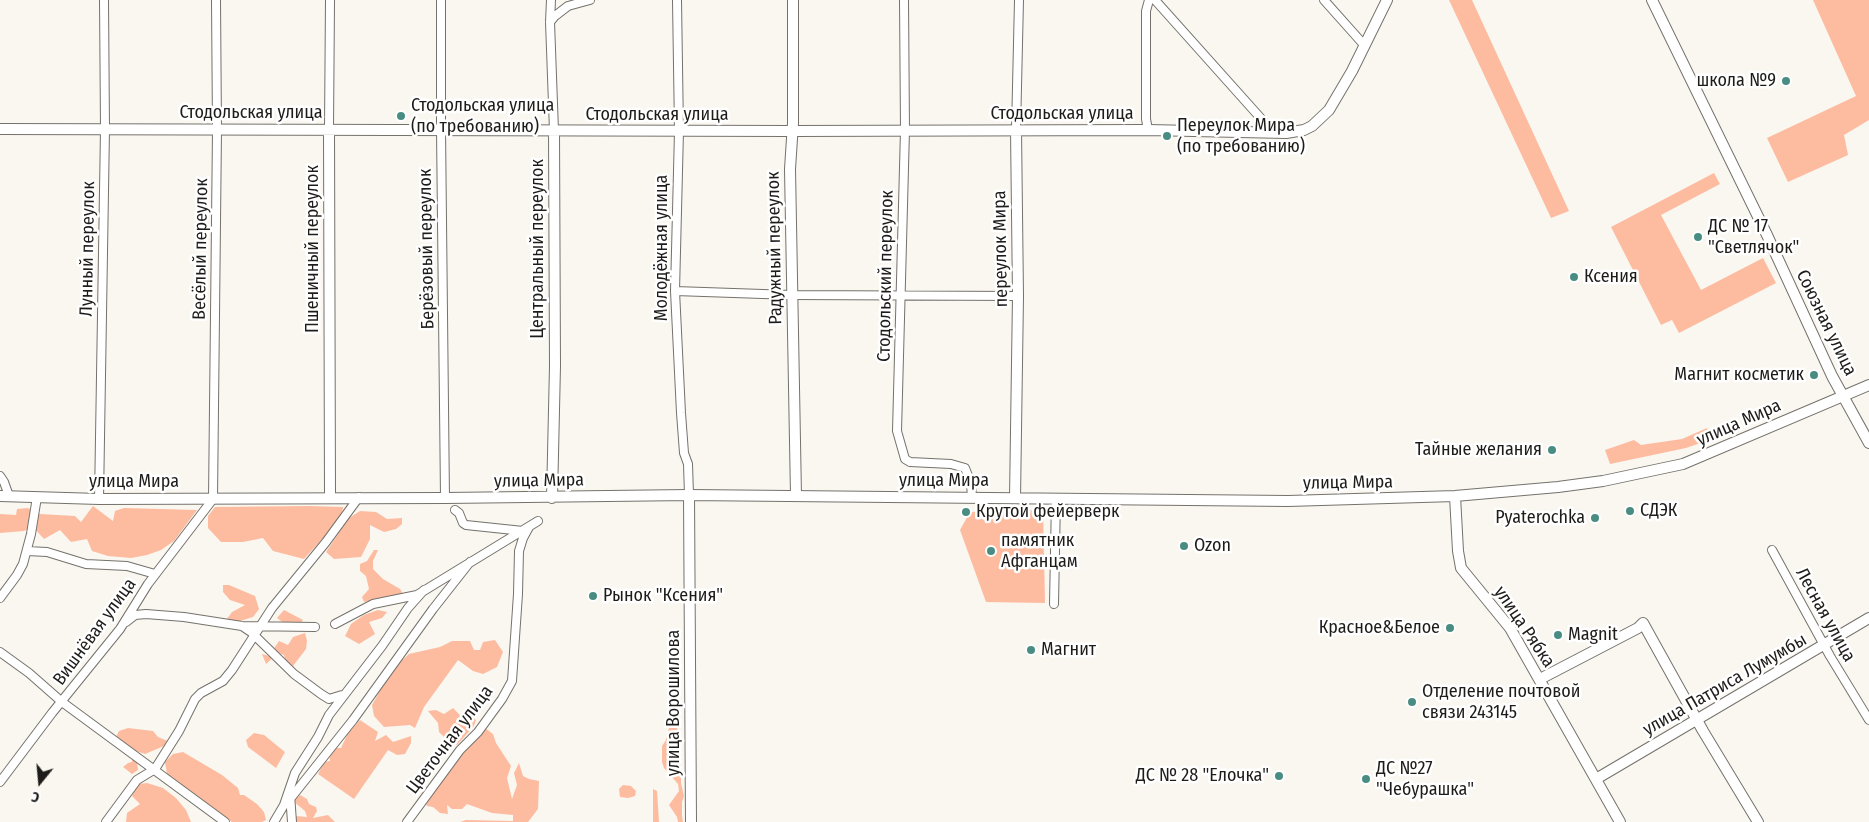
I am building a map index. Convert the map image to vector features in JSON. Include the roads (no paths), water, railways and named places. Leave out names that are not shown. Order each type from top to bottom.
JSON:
[{"type":"street","name":"Лунный переулок","points":[[99,498],[105,129],[104,0]]},
{"type":"street","name":"Весёлый переулок","points":[[213,499],[217,130],[216,0]]},
{"type":"street","name":"Пшеничный переулок","points":[[330,0],[330,497]]},
{"type":"street","name":"Берёзовый переулок","points":[[441,0],[444,498]]},
{"type":"street","name":"Центральный переулок","points":[[551,0],[550,22],[554,131],[552,498]]},
{"type":"street","points":[[567,0],[577,4]]},
{"type":"street","points":[[550,22],[568,6],[590,0]]},
{"type":"street","name":"Молодёжная улица","points":[[677,0],[678,131],[675,291],[681,413],[690,495]]},
{"type":"street","name":"Радужный переулок","points":[[793,0],[790,169],[796,496]]},
{"type":"street","name":"Стодольский переулок","points":[[904,0],[905,130],[897,431],[905,459],[910,462],[951,464],[965,468],[971,483],[972,498]]},
{"type":"street","name":"переулок Мира","points":[[1015,498],[1018,296],[1016,130],[1019,0]]},
{"type":"street","points":[[1148,130],[1146,119],[1146,11],[1149,0]]},
{"type":"street","points":[[1155,0],[1274,133]]},
{"type":"street","points":[[1324,0],[1365,46],[1387,0]]},
{"type":"street","name":"Союзная улица","points":[[1652,0],[1767,235],[1832,376],[1869,443]]},
{"type":"street","name":"Стодольская улица","points":[[0,129],[554,131],[1148,130],[1274,133],[1298,131],[1312,126],[1321,118],[1335,100],[1365,46]]},
{"type":"street","points":[[675,291],[792,295],[1018,296]]},
{"type":"street","name":"улица Мира","points":[[4,496],[213,499],[330,497],[552,498],[690,495],[1288,501],[1455,496],[1603,481],[1683,464],[1869,385]]},
{"type":"street","points":[[0,476],[4,482],[4,496]]},
{"type":"street","name":"улица Ворошилова","points":[[690,495],[691,822]]},
{"type":"street","name":"улица Рябка","points":[[1455,496],[1458,551],[1461,568],[1510,628],[1620,822]]},
{"type":"street","points":[[0,598],[17,575],[27,551],[37,497]]},
{"type":"street","points":[[106,822],[138,780],[155,769],[170,748],[195,699],[201,693],[223,681],[242,656],[260,626],[359,497]]},
{"type":"street","points":[[1054,604],[1056,498]]},
{"type":"street","name":"Вишнёвая улица","points":[[0,782],[120,629],[156,574],[213,499]]},
{"type":"street","points":[[455,510],[459,513],[466,526],[526,529]]},
{"type":"street","points":[[335,624],[373,604],[406,598],[424,590],[538,521]]},
{"type":"street","name":"Цветочная улица","points":[[407,822],[460,750],[478,732],[502,699],[512,681],[519,551],[526,529]]},
{"type":"street","name":"Лесная улица","points":[[1772,550],[1824,646],[1869,720]]},
{"type":"street","points":[[27,551],[46,552],[86,564],[127,566],[156,574]]},
{"type":"street","points":[[290,799],[353,720],[433,609],[470,562]]},
{"type":"street","points":[[277,821],[299,765],[318,737],[329,715],[382,646],[408,608],[424,590]]},
{"type":"street","points":[[120,629],[128,619],[146,614],[184,617],[242,626],[315,627]]},
{"type":"street","name":"улица Патриса Лумумбы","points":[[1596,779],[1869,618]]},
{"type":"street","points":[[1540,679],[1638,628],[1643,623],[1697,720],[1758,822]]},
{"type":"street","points":[[242,626],[294,674],[328,699],[344,694]]},
{"type":"street","points":[[0,652],[29,673],[62,702],[225,822]]},
{"type":"street","points":[[290,790],[292,822]]},
{"type":"place","name":"школа №9","points":[[1786,81]]},
{"type":"place","name":"Стодольская улица (по требованию)","points":[[401,116]]},
{"type":"place","name":"Переулок Мира (по требованию)","points":[[1167,136]]},
{"type":"place","name":"ДС № 17 \"Светлячок\"","points":[[1698,237]]},
{"type":"place","name":"Ксения","points":[[1574,277]]},
{"type":"place","name":"Магнит косметик","points":[[1814,375]]},
{"type":"place","name":"Тайные желания","points":[[1552,450]]},
{"type":"place","name":"СДЭК","points":[[1630,511]]},
{"type":"place","name":"Крутой фейерверк","points":[[966,512]]},
{"type":"place","name":"Pyaterochka","points":[[1595,518]]},
{"type":"place","name":"Ozon","points":[[1184,546]]},
{"type":"place","name":"памятник Афганцам","points":[[991,551]]},
{"type":"place","name":"Рынок \"Ксения\"","points":[[593,596]]},
{"type":"place","name":"Красное&Белое","points":[[1450,628]]},
{"type":"place","name":"Magnit","points":[[1558,635]]},
{"type":"place","name":"Магнит","points":[[1031,650]]},
{"type":"place","name":"Отделение почтовой связи 243145","points":[[1412,702]]},
{"type":"place","name":"ДС № 28 \"Елочка\"","points":[[1279,776]]},
{"type":"place","name":"ДС №27 \"Чебурашка\"","points":[[1366,779]]}]
